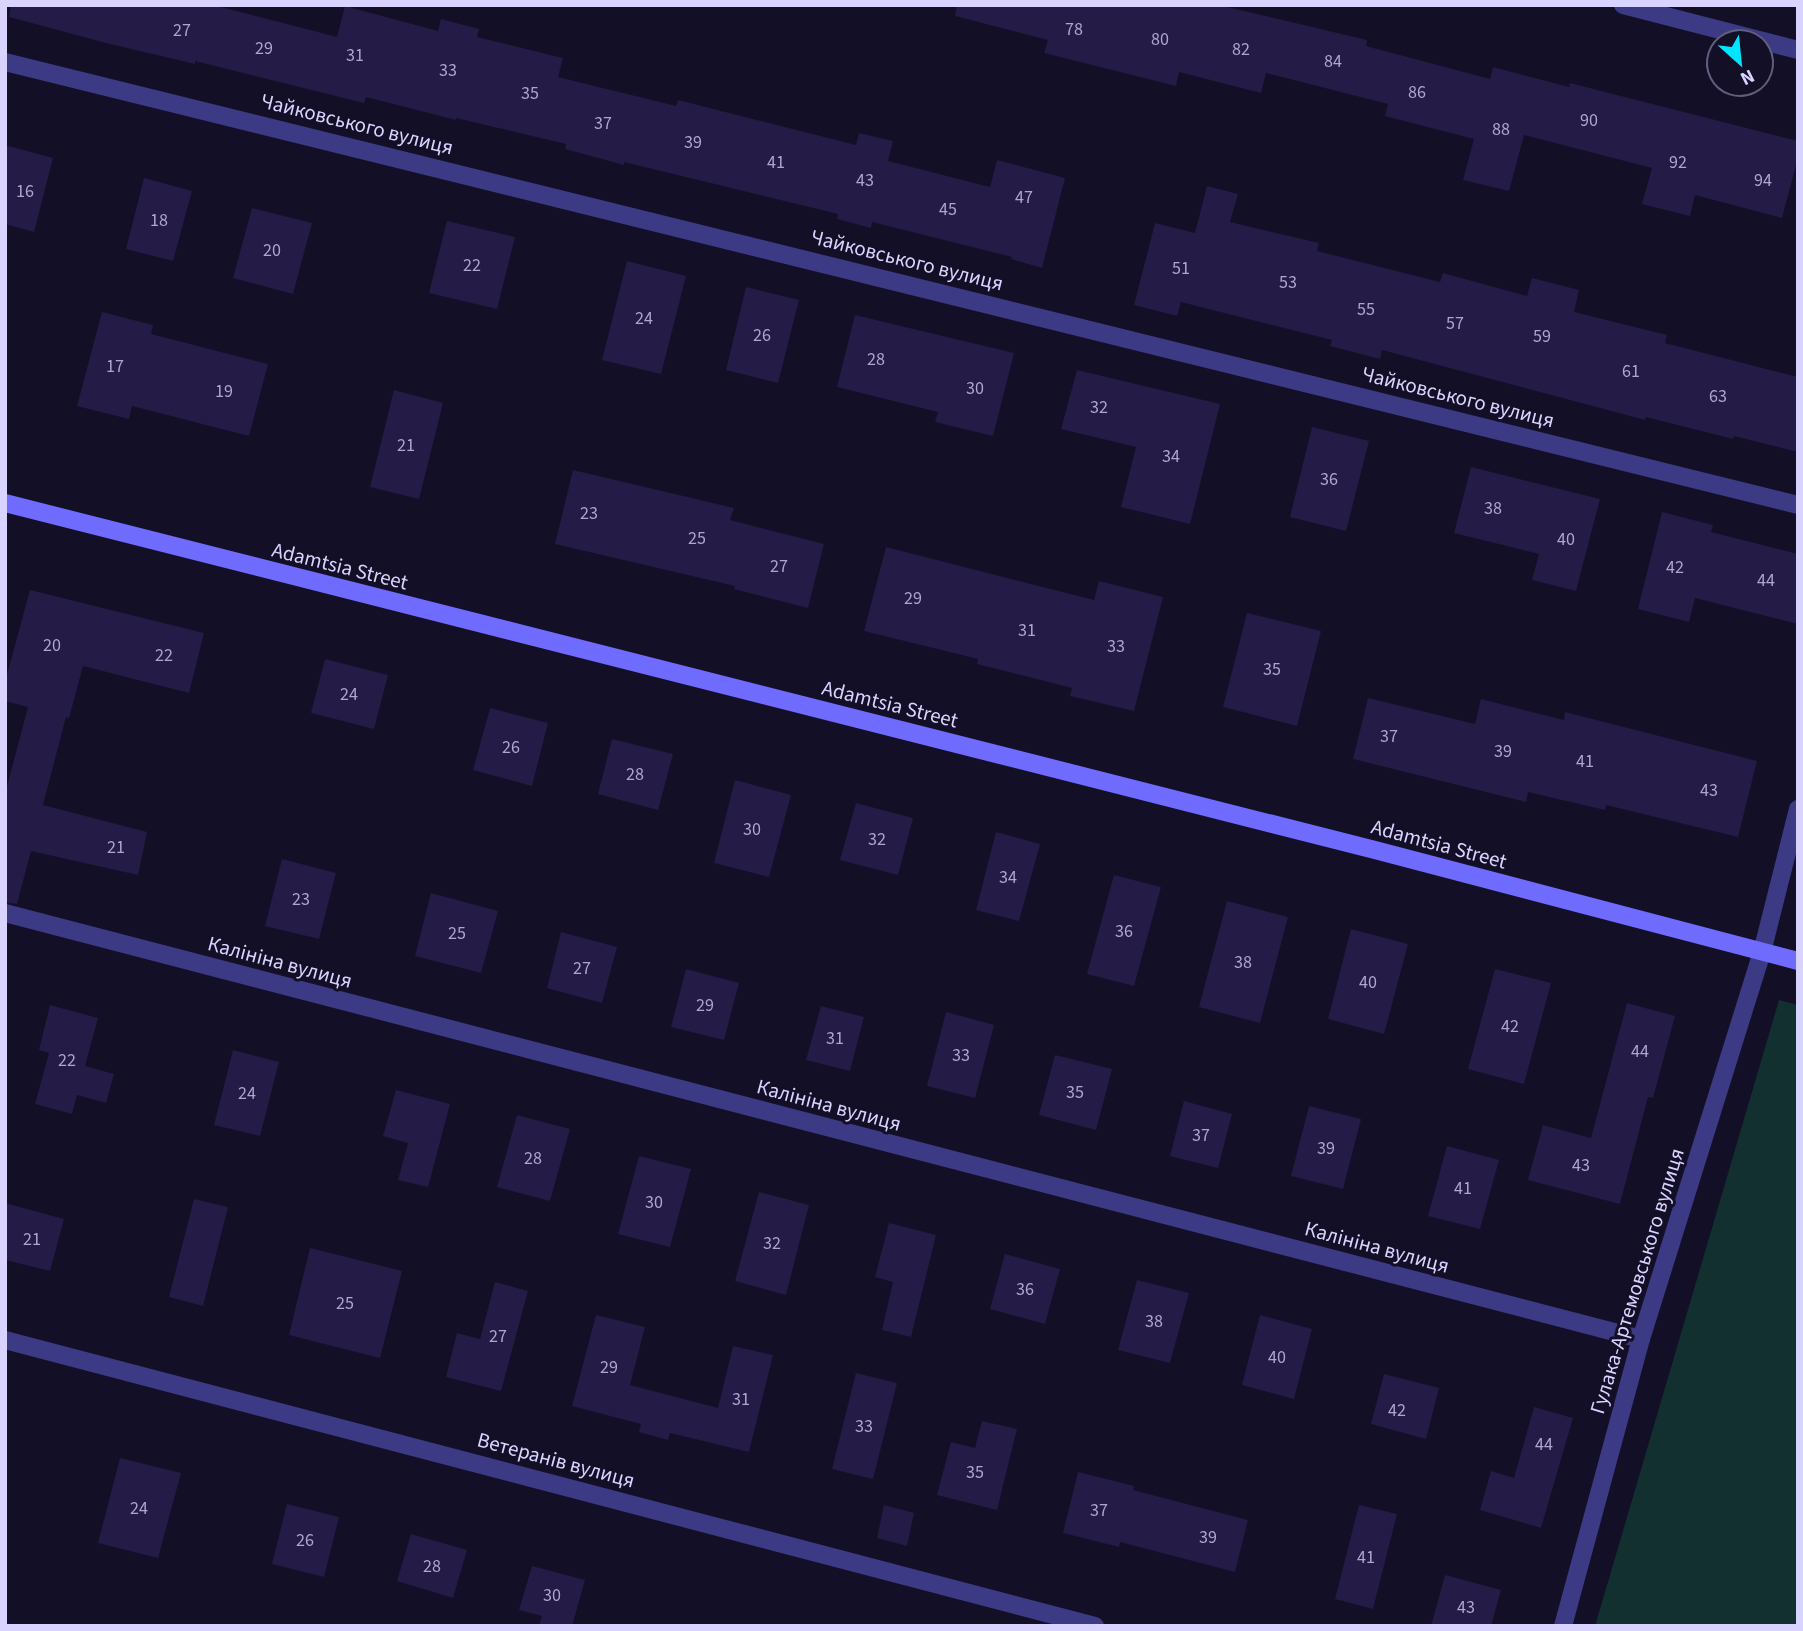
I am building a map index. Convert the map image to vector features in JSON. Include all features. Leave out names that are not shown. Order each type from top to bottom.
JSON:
[{"type":"street","points":[[1623,5],[1798,50]]},
{"type":"street","name":"Чайковського вулиця","points":[[5,62],[1798,505]]},
{"type":"street","name":"Adamtsia Street","points":[[5,503],[1375,850],[1798,961]]},
{"type":"street","name":"Гулака-Артемовського вулиця","points":[[1563,1626],[1641,1339],[1762,952],[1798,810]]},
{"type":"street","name":"Калініна вулиця","points":[[5,913],[1641,1339]]},
{"type":"street","name":"Ветеранів вулиця","points":[[5,1340],[1095,1626]]},
{"type":"green space","points":[[1779,1000],[1798,1005],[1798,1626],[1595,1626]]},
{"type":"building","points":[[11,5],[213,5],[337,37],[345,6],[438,31],[441,19],[479,29],[477,37],[563,58],[558,77],[676,106],[678,100],[856,145],[859,133],[893,141],[888,161],[990,187],[997,160],[1065,178],[1042,268],[1011,259],[1012,257],[872,222],[871,228],[837,219],[838,214],[624,162],[624,165],[565,149],[566,144],[366,97],[364,103],[195,61],[195,64],[106,43],[9,17]]},
{"type":"building","points":[[957,5],[1219,5],[1367,40],[1366,46],[1490,79],[1493,67],[1569,87],[1570,83],[1798,141],[1798,157],[1782,218],[1695,195],[1690,216],[1642,204],[1652,168],[1524,135],[1509,191],[1463,180],[1474,139],[1385,116],[1388,104],[1266,73],[1261,93],[1179,72],[1176,86],[1044,53],[1048,40],[955,16]]},
{"type":"building","points":[[5,145],[53,158],[34,232],[5,224]]},
{"type":"building","points":[[144,178],[192,191],[173,261],[126,249]]},
{"type":"building","points":[[1207,186],[1238,194],[1230,222],[1319,243],[1317,251],[1440,282],[1443,273],[1527,296],[1532,278],[1579,290],[1574,312],[1667,335],[1665,343],[1798,377],[1798,452],[1646,417],[1645,420],[1382,350],[1380,359],[1330,346],[1332,340],[1181,302],[1177,316],[1134,305],[1155,223],[1195,233]]},
{"type":"building","points":[[252,208],[312,223],[293,294],[233,278]]},
{"type":"building","points":[[447,221],[515,237],[497,309],[429,293]]},
{"type":"building","points":[[627,261],[686,276],[661,374],[602,360]]},
{"type":"building","points":[[746,287],[799,300],[778,383],[726,370]]},
{"type":"building","points":[[102,312],[153,325],[151,334],[268,364],[249,436],[132,406],[129,419],[77,406]]},
{"type":"building","points":[[855,315],[1014,353],[993,436],[935,422],[938,412],[837,387]]},
{"type":"building","points":[[1077,370],[1220,404],[1190,524],[1121,507],[1136,447],[1061,429]]},
{"type":"building","points":[[394,390],[443,403],[419,499],[370,487]]},
{"type":"building","points":[[1312,427],[1369,441],[1346,531],[1290,517]]},
{"type":"building","points":[[1471,467],[1600,499],[1576,591],[1532,580],[1539,554],[1454,533]]},
{"type":"building","points":[[573,470],[734,508],[730,520],[824,544],[808,608],[734,589],[735,586],[555,544]]},
{"type":"building","points":[[1662,512],[1713,525],[1711,532],[1798,554],[1798,624],[1695,598],[1689,622],[1638,609]]},
{"type":"building","points":[[886,547],[1094,600],[1099,581],[1163,597],[1134,711],[1070,696],[1072,688],[977,664],[978,659],[864,631]]},
{"type":"building","points":[[30,590],[204,633],[189,693],[83,666],[69,718],[66,717],[43,805],[147,832],[138,875],[31,851],[17,904],[5,902],[5,794],[28,707],[5,701],[5,682]]},
{"type":"building","points":[[1247,613],[1321,631],[1297,726],[1223,707]]},
{"type":"building","points":[[325,659],[388,675],[374,729],[311,713]]},
{"type":"building","points":[[1368,698],[1475,724],[1481,699],[1564,720],[1565,712],[1757,761],[1738,837],[1606,805],[1605,810],[1528,792],[1526,802],[1353,759]]},
{"type":"building","points":[[490,708],[548,723],[532,786],[473,770]]},
{"type":"building","points":[[612,739],[673,754],[658,810],[598,794]]},
{"type":"building","points":[[735,780],[791,795],[769,877],[714,863]]},
{"type":"building","points":[[856,803],[913,818],[898,875],[840,860]]},
{"type":"building","points":[[996,832],[1040,844],[1019,921],[976,910]]},
{"type":"building","points":[[282,859],[336,873],[319,939],[265,926]]},
{"type":"building","points":[[1114,875],[1161,887],[1134,986],[1087,974]]},
{"type":"building","points":[[431,893],[498,911],[481,973],[415,956]]},
{"type":"building","points":[[1227,901],[1288,917],[1260,1023],[1199,1007]]},
{"type":"building","points":[[1351,929],[1408,944],[1384,1034],[1328,1019]]},
{"type":"building","points":[[561,932],[617,947],[602,1003],[547,988]]},
{"type":"building","points":[[686,969],[739,983],[724,1040],[671,1027]]},
{"type":"building","points":[[1495,969],[1551,983],[1524,1084],[1468,1069]]},
{"type":"building","points":[[1627,1003],[1675,1016],[1653,1098],[1648,1097],[1620,1204],[1528,1180],[1543,1125],[1591,1138]]},
{"type":"building","points":[[50,1005],[98,1018],[85,1066],[114,1074],[106,1103],[77,1095],[72,1114],[35,1104],[49,1053],[39,1050]]},
{"type":"building","points":[[821,1006],[864,1017],[850,1071],[806,1060]]},
{"type":"building","points":[[946,1012],[994,1025],[975,1098],[927,1086]]},
{"type":"building","points":[[233,1050],[279,1062],[260,1136],[214,1125]]},
{"type":"building","points":[[1055,1055],[1112,1069],[1096,1130],[1039,1115]]},
{"type":"building","points":[[396,1090],[450,1104],[428,1187],[398,1180],[408,1143],[383,1136]]},
{"type":"building","points":[[1184,1101],[1232,1114],[1218,1168],[1170,1156]]},
{"type":"building","points":[[1309,1106],[1361,1119],[1343,1189],[1291,1176]]},
{"type":"building","points":[[517,1115],[570,1129],[550,1201],[497,1187]]},
{"type":"building","points":[[1447,1146],[1499,1160],[1480,1229],[1428,1216]]},
{"type":"building","points":[[639,1156],[691,1169],[670,1247],[618,1234]]},
{"type":"building","points":[[759,1192],[809,1205],[786,1295],[735,1281]]},
{"type":"building","points":[[194,1199],[228,1207],[203,1306],[169,1297]]},
{"type":"building","points":[[5,1203],[64,1219],[50,1271],[5,1260]]},
{"type":"building","points":[[889,1223],[936,1235],[911,1337],[882,1330],[893,1282],[875,1277]]},
{"type":"building","points":[[310,1248],[402,1271],[380,1358],[289,1335]]},
{"type":"building","points":[[1005,1254],[1060,1269],[1045,1324],[990,1309]]},
{"type":"building","points":[[1137,1280],[1189,1293],[1170,1363],[1118,1350]]},
{"type":"building","points":[[495,1282],[528,1291],[501,1391],[446,1377],[457,1333],[480,1339]]},
{"type":"building","points":[[596,1315],[645,1327],[630,1385],[718,1408],[733,1346],[773,1355],[749,1452],[670,1433],[668,1440],[639,1432],[641,1424],[572,1406]]},
{"type":"building","points":[[1260,1315],[1312,1329],[1294,1399],[1242,1385]]},
{"type":"building","points":[[856,1373],[897,1383],[873,1479],[832,1469]]},
{"type":"building","points":[[1384,1374],[1439,1388],[1426,1439],[1371,1424]]},
{"type":"building","points":[[1534,1407],[1573,1418],[1541,1528],[1480,1510],[1491,1471],[1514,1478]]},
{"type":"building","points":[[982,1421],[1017,1429],[997,1510],[937,1495],[951,1442],[975,1448]]},
{"type":"building","points":[[120,1458],[181,1473],[158,1558],[98,1543]]},
{"type":"building","points":[[1078,1472],[1134,1486],[1133,1490],[1248,1520],[1235,1572],[1120,1542],[1119,1547],[1063,1533]]},
{"type":"building","points":[[287,1504],[339,1517],[324,1577],[272,1564]]},
{"type":"building","points":[[884,1505],[914,1513],[907,1546],[877,1538]]},
{"type":"building","points":[[1359,1505],[1397,1514],[1373,1609],[1335,1599]]},
{"type":"building","points":[[411,1534],[467,1550],[453,1598],[397,1581]]},
{"type":"building","points":[[532,1566],[585,1580],[572,1626],[539,1626],[542,1616],[519,1610]]},
{"type":"building","points":[[1445,1575],[1501,1590],[1491,1626],[1431,1626]]}]
